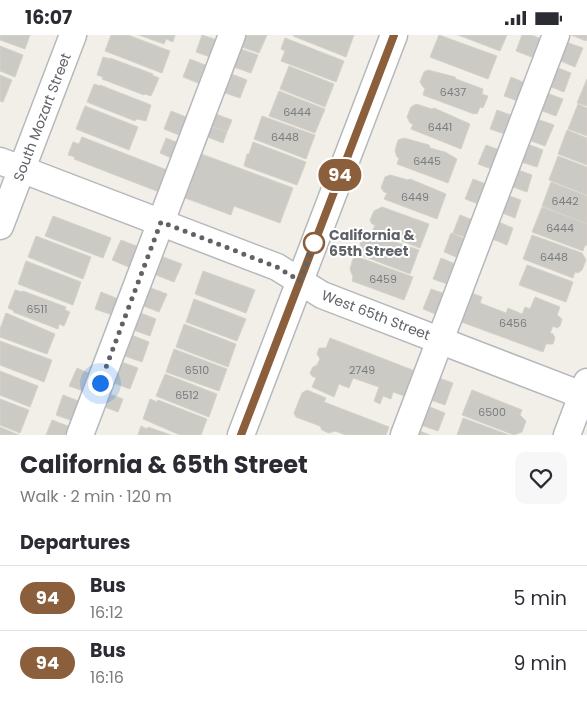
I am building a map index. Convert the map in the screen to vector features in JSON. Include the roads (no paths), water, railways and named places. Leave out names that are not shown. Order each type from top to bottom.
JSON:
[{"type":"street","name":"South Mozart Street","points":[[0,226],[11,165],[73,35]]},
{"type":"street","points":[[80,435],[232,35]]},
{"type":"street","points":[[241,435],[394,35]]},
{"type":"street","points":[[404,435],[556,35]]},
{"type":"street","name":"West 65th Street","points":[[11,165],[277,267],[322,295],[440,340],[585,391]]},
{"type":"street","points":[[567,435],[585,391]]},
{"type":"place","name":"California & 65th Street","points":[[314,243]]}]
